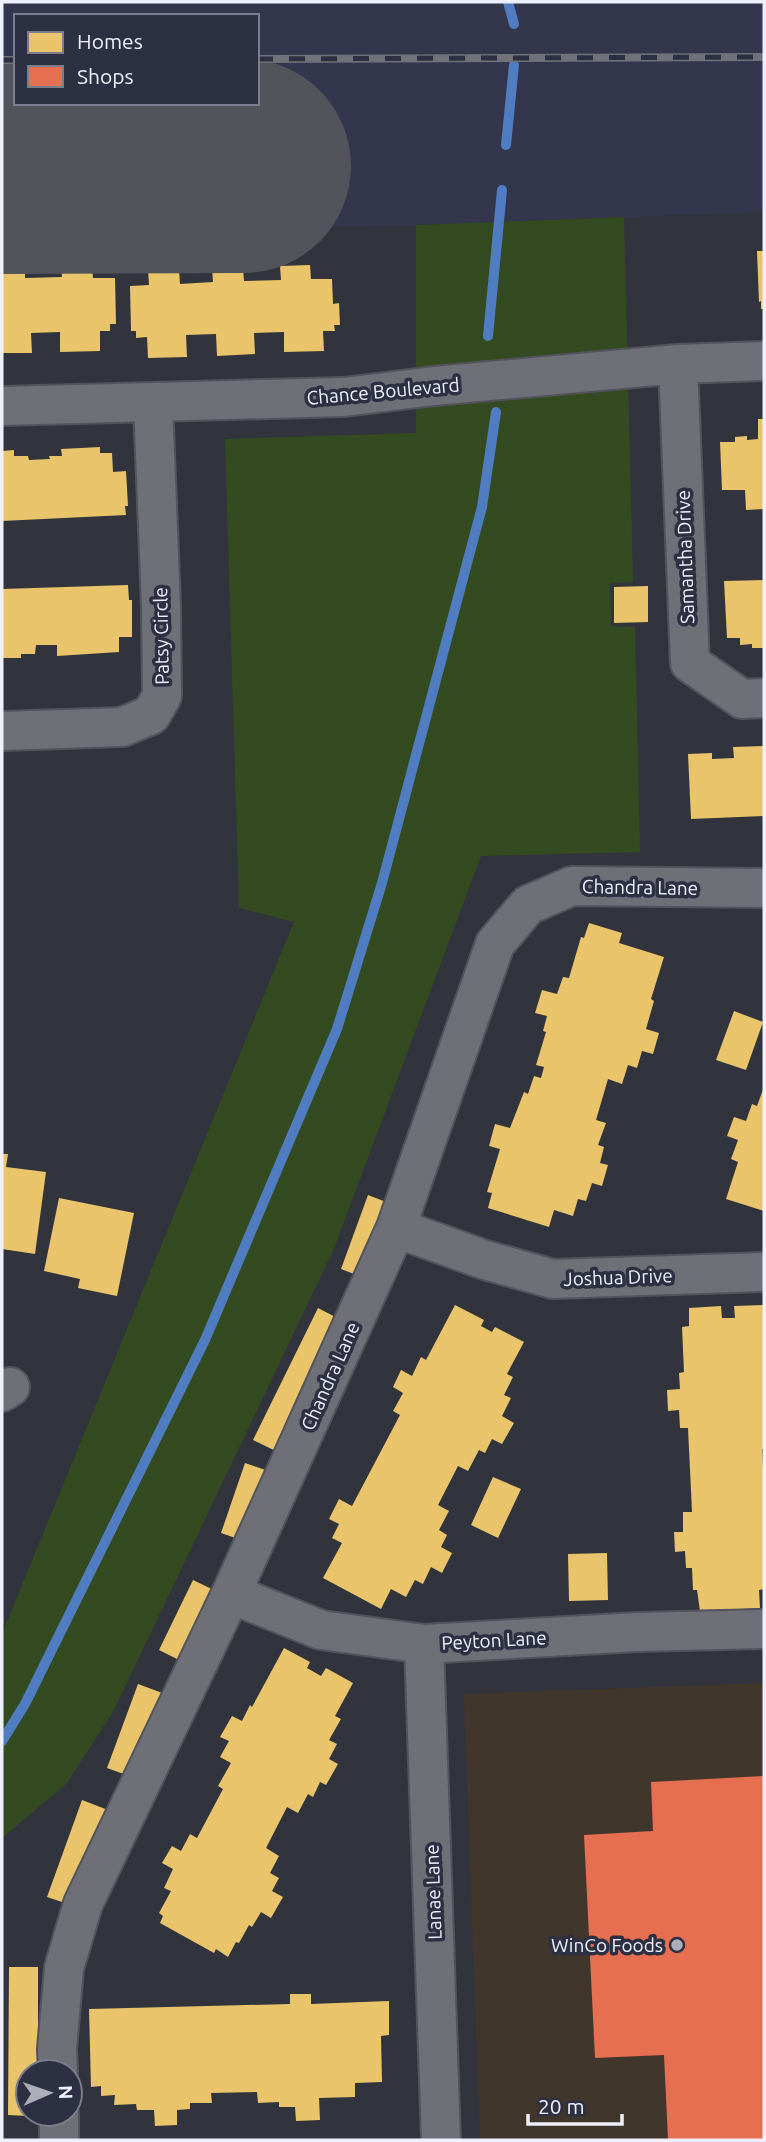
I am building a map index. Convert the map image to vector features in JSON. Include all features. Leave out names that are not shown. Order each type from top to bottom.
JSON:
[{"type":"street","name":"Chance Boulevard","points":[[2,406],[344,397],[678,364],[764,361]]},
{"type":"street","name":"Samantha Drive","points":[[678,364],[690,663],[742,699],[764,698]]},
{"type":"street","name":"Patsy Circle","points":[[2,731],[122,727],[151,715],[162,696],[153,402]]},
{"type":"street","name":"Chandra Lane","points":[[57,2058],[64,1968],[83,1904],[231,1594],[396,1228],[495,944],[528,905],[572,886],[764,888]]},
{"type":"street","name":"Joshua Drive","points":[[396,1228],[485,1260],[553,1279],[764,1272]]},
{"type":"street","name":"Peyton Lane","points":[[231,1594],[321,1630],[424,1644],[638,1632],[764,1629]]},
{"type":"street","name":"Lanae Lane","points":[[424,1644],[441,2140]]},
{"type":"street","points":[[430,2140],[441,2140]]},
{"type":"shaded area","points":[[2,2],[764,2],[764,212],[416,225],[2,235]]},
{"type":"shaded area","points":[[764,1683],[764,2140],[480,2140],[464,1694]]},
{"type":"green space","points":[[624,217],[633,582],[610,583],[611,626],[635,627],[640,852],[481,856],[333,1251],[113,1712],[66,1784],[2,1838],[2,1634],[294,922],[239,908],[225,439],[416,433],[416,225]]},
{"type":"building: Homes","points":[[757,251],[764,251],[764,309],[761,309],[761,301],[759,302]]},
{"type":"building: Homes","points":[[92,264],[93,278],[115,278],[116,324],[110,324],[110,331],[100,331],[100,351],[60,352],[60,332],[31,333],[32,353],[2,353],[2,267],[25,266],[25,278],[62,277],[61,265]]},
{"type":"building: Homes","points":[[310,265],[311,279],[332,279],[333,304],[339,303],[340,325],[334,325],[335,331],[323,331],[324,351],[284,352],[284,332],[254,333],[255,354],[217,356],[216,334],[186,335],[187,357],[148,358],[147,337],[136,338],[136,331],[131,331],[130,286],[149,285],[148,270],[179,269],[180,284],[213,282],[212,269],[243,268],[244,281],[281,280],[280,266]]},
{"type":"building: Homes","points":[[758,419],[764,419],[764,509],[746,510],[745,490],[722,490],[720,442],[735,442],[735,437],[747,436],[747,440],[758,439]]},
{"type":"building: Homes","points":[[100,447],[100,453],[112,453],[113,472],[126,471],[126,515],[2,521],[2,451],[14,450],[14,456],[28,456],[29,460],[62,456],[61,449]]},
{"type":"building: Homes","points":[[764,580],[764,648],[752,648],[752,644],[740,645],[740,638],[727,638],[724,581]]},
{"type":"building: Homes","points":[[128,585],[129,600],[132,600],[132,637],[119,637],[119,652],[57,656],[57,645],[36,645],[35,654],[21,654],[21,658],[2,658],[2,589]]},
{"type":"building: Homes","points":[[648,586],[648,622],[614,623],[614,587]]},
{"type":"building: Homes","points":[[764,746],[764,816],[691,819],[688,754],[712,753],[712,759],[734,758],[733,747]]},
{"type":"building: Homes","points":[[589,923],[622,933],[619,943],[664,957],[651,999],[654,1001],[646,1029],[659,1033],[653,1054],[642,1051],[637,1068],[628,1065],[622,1084],[608,1079],[596,1120],[606,1123],[598,1145],[604,1147],[600,1163],[608,1165],[602,1186],[592,1183],[586,1201],[578,1199],[573,1216],[554,1210],[549,1227],[488,1208],[492,1193],[487,1192],[500,1149],[489,1146],[495,1124],[510,1128],[524,1092],[528,1094],[534,1076],[541,1078],[544,1067],[536,1065],[546,1032],[543,1031],[547,1016],[535,1013],[542,990],[557,994],[563,977],[569,978],[581,937],[584,938]]},
{"type":"building: Homes","points":[[734,1011],[763,1022],[746,1070],[716,1060]]},
{"type":"building: Homes","points":[[764,1087],[764,1211],[726,1199],[738,1162],[731,1159],[738,1140],[727,1136],[734,1117],[746,1121],[752,1104],[757,1106]]},
{"type":"building: Homes","points":[[2,1154],[8,1154],[6,1167],[46,1172],[35,1254],[2,1249]]},
{"type":"building: Homes","points":[[368,1195],[394,1205],[367,1279],[341,1269]]},
{"type":"building: Homes","points":[[59,1198],[134,1213],[117,1296],[78,1288],[80,1279],[44,1271]]},
{"type":"building: Homes","points":[[455,1305],[484,1320],[481,1326],[492,1332],[495,1327],[524,1342],[507,1374],[513,1377],[504,1395],[511,1398],[502,1416],[514,1423],[502,1444],[492,1439],[485,1453],[479,1450],[468,1471],[458,1466],[438,1505],[449,1511],[439,1530],[447,1535],[441,1547],[452,1553],[442,1573],[431,1567],[423,1584],[415,1580],[406,1597],[391,1589],[381,1609],[323,1578],[342,1543],[332,1538],[339,1524],[329,1519],[339,1499],[352,1506],[400,1415],[393,1411],[403,1393],[393,1387],[401,1370],[412,1376],[421,1357],[426,1360]]},
{"type":"building: Homes","points":[[764,1305],[764,1589],[759,1590],[760,1608],[700,1611],[697,1590],[693,1590],[692,1568],[686,1568],[685,1551],[675,1552],[674,1532],[683,1532],[683,1512],[692,1512],[688,1428],[680,1428],[679,1410],[668,1411],[667,1390],[680,1389],[679,1373],[684,1372],[682,1327],[689,1326],[689,1308],[721,1306],[722,1318],[735,1318],[734,1306]]},
{"type":"building: Homes","points":[[318,1308],[351,1325],[286,1456],[253,1440]]},
{"type":"building: Homes","points":[[245,1463],[271,1472],[247,1542],[221,1533]]},
{"type":"building: Homes","points":[[493,1477],[521,1489],[498,1538],[471,1525]]},
{"type":"building: Homes","points":[[607,1553],[608,1600],[569,1601],[568,1554]]},
{"type":"building: Homes","points":[[193,1580],[218,1592],[185,1663],[159,1650]]},
{"type":"building: Homes","points":[[284,1648],[310,1662],[307,1668],[321,1676],[326,1668],[353,1683],[335,1716],[341,1719],[329,1740],[337,1744],[329,1759],[338,1764],[326,1785],[320,1782],[313,1797],[308,1794],[298,1813],[287,1807],[266,1848],[279,1856],[270,1873],[279,1878],[272,1891],[283,1897],[271,1918],[261,1912],[252,1927],[249,1925],[228,1957],[216,1949],[214,1953],[160,1923],[163,1916],[159,1913],[171,1891],[164,1888],[173,1869],[162,1863],[172,1846],[181,1851],[190,1834],[197,1838],[223,1789],[218,1786],[231,1763],[220,1757],[229,1741],[220,1737],[232,1716],[242,1721]]},
{"type":"building: Homes","points":[[138,1684],[165,1694],[135,1778],[107,1768]]},
{"type":"building: Homes","points":[[82,1800],[108,1810],[74,1906],[47,1897]]},
{"type":"building: Homes","points":[[9,1967],[38,1967],[38,2058],[14,2058],[14,2115],[8,2115]]},
{"type":"building: Homes","points":[[290,1994],[311,1994],[311,2004],[389,2001],[389,2035],[381,2036],[382,2082],[355,2083],[355,2097],[319,2098],[320,2120],[296,2121],[295,2107],[279,2107],[279,2102],[258,2103],[257,2092],[211,2093],[212,2103],[190,2103],[190,2109],[177,2110],[177,2125],[155,2126],[154,2110],[137,2110],[136,2104],[114,2105],[115,2095],[101,2096],[101,2086],[91,2087],[89,2009],[290,2004]]},
{"type":"building: Shops","name":"WinCo Foods","points":[[764,1776],[764,2140],[668,2140],[664,2055],[595,2058],[584,1835],[653,1831],[651,1782]]},
{"type":"waterway","points":[[508,2],[514,24]]},
{"type":"waterway","points":[[506,145],[514,65]]},
{"type":"waterway","points":[[488,336],[502,190]]},
{"type":"waterway","points":[[2,1741],[25,1704],[205,1340],[337,1029],[382,883],[482,507],[496,412]]},
{"type":"runway","points":[[2,167],[244,166]]},
{"type":"railway","points":[[259,59],[764,57]]},
{"type":"railway","points":[[2,60],[14,60]]},
{"type":"place","name":"WinCo Foods","points":[[677,1945]]}]
